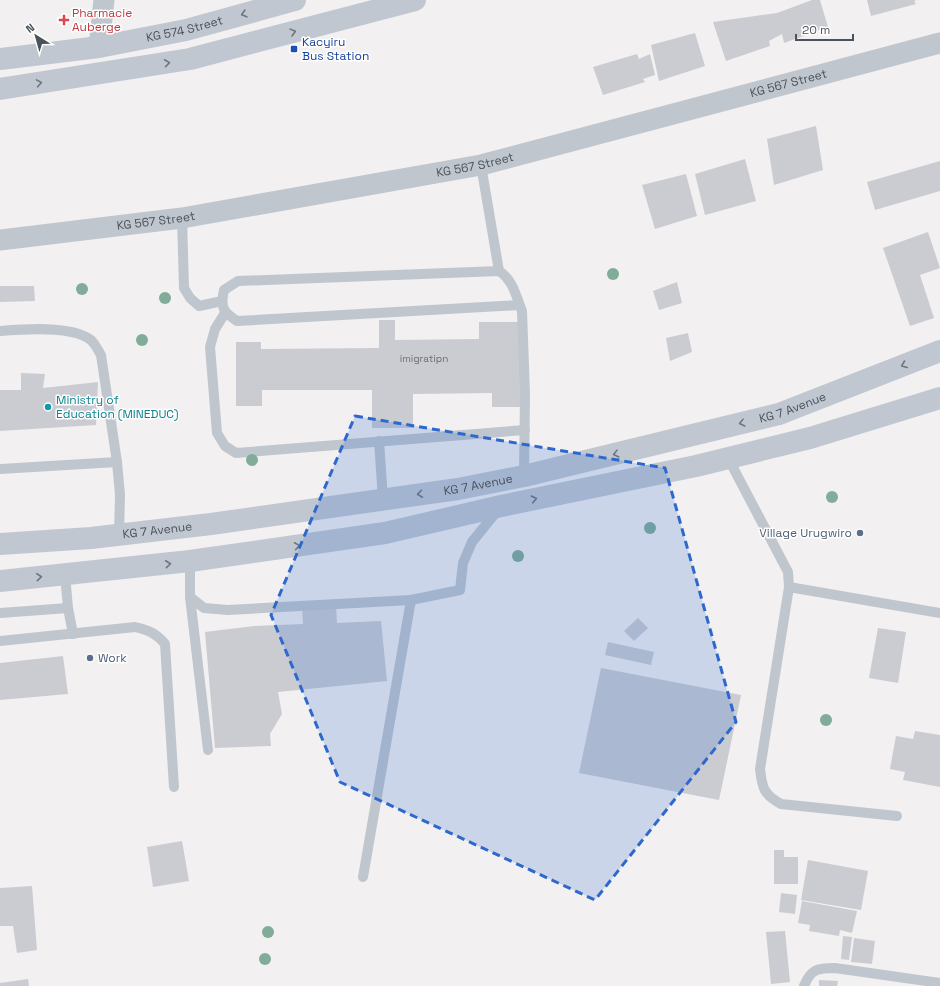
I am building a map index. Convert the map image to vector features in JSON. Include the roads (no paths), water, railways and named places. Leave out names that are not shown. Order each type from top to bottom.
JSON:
[{"type":"main road","name":"KG 574 Street","points":[[0,59],[99,47],[186,30],[295,0]]},
{"type":"main road","points":[[0,89],[190,59],[415,0]]},
{"type":"main road","points":[[186,30],[190,59]]},
{"type":"main road","name":"KG 7 Avenue","points":[[0,544],[119,535],[211,524],[458,489],[524,476],[779,414],[940,351]]},
{"type":"main road","points":[[0,581],[190,561],[385,534],[501,506],[728,458],[810,438],[940,398]]},
{"type":"main road","points":[[458,489],[464,515]]},
{"type":"street","points":[[99,47],[104,0]]},
{"type":"street","name":"KG 567 Street","points":[[0,240],[182,218],[481,165],[940,43]]},
{"type":"lane","points":[[481,165],[499,271]]},
{"type":"lane","points":[[182,218],[184,288],[190,298],[199,306],[222,301]]},
{"type":"lane","points":[[519,305],[236,321],[225,313],[222,301],[224,290],[238,281],[499,271],[511,282],[519,305],[523,327],[525,430],[524,476]]},
{"type":"lane","points":[[225,313],[215,329],[210,347],[217,433],[225,446],[236,453],[525,430]]},
{"type":"lane","points":[[0,331],[18,329],[71,332],[83,335],[92,341],[101,355],[117,462],[120,495],[119,535]]},
{"type":"lane","points":[[379,441],[383,499]]},
{"type":"lane","points":[[728,458],[788,572],[789,586],[760,769],[762,785],[768,797],[781,804],[897,816]]},
{"type":"lane","points":[[0,469],[117,462]]},
{"type":"lane","points":[[190,597],[204,608],[228,610],[411,600],[460,590],[463,563],[472,542],[501,506]]},
{"type":"lane","points":[[190,561],[190,597],[208,750]]},
{"type":"lane","points":[[65,575],[68,608],[74,634]]},
{"type":"lane","points":[[789,586],[940,613]]},
{"type":"lane","points":[[363,877],[411,600]]},
{"type":"lane","points":[[0,613],[68,608]]},
{"type":"lane","points":[[0,641],[134,627],[150,631],[159,636],[165,644],[174,787]]},
{"type":"lane","points":[[804,986],[809,975],[820,968],[835,968],[940,983]]},
{"type":"place","name":"Pharmacie Auberge","points":[[64,20]]},
{"type":"place","name":"Kacyiru Bus Station","points":[[294,49]]},
{"type":"place","name":"Ministry of Education (MINEDUC)","points":[[48,407]]},
{"type":"place","name":"Village Urugwiro","points":[[860,533]]},
{"type":"place","name":"Work","points":[[90,658]]}]
